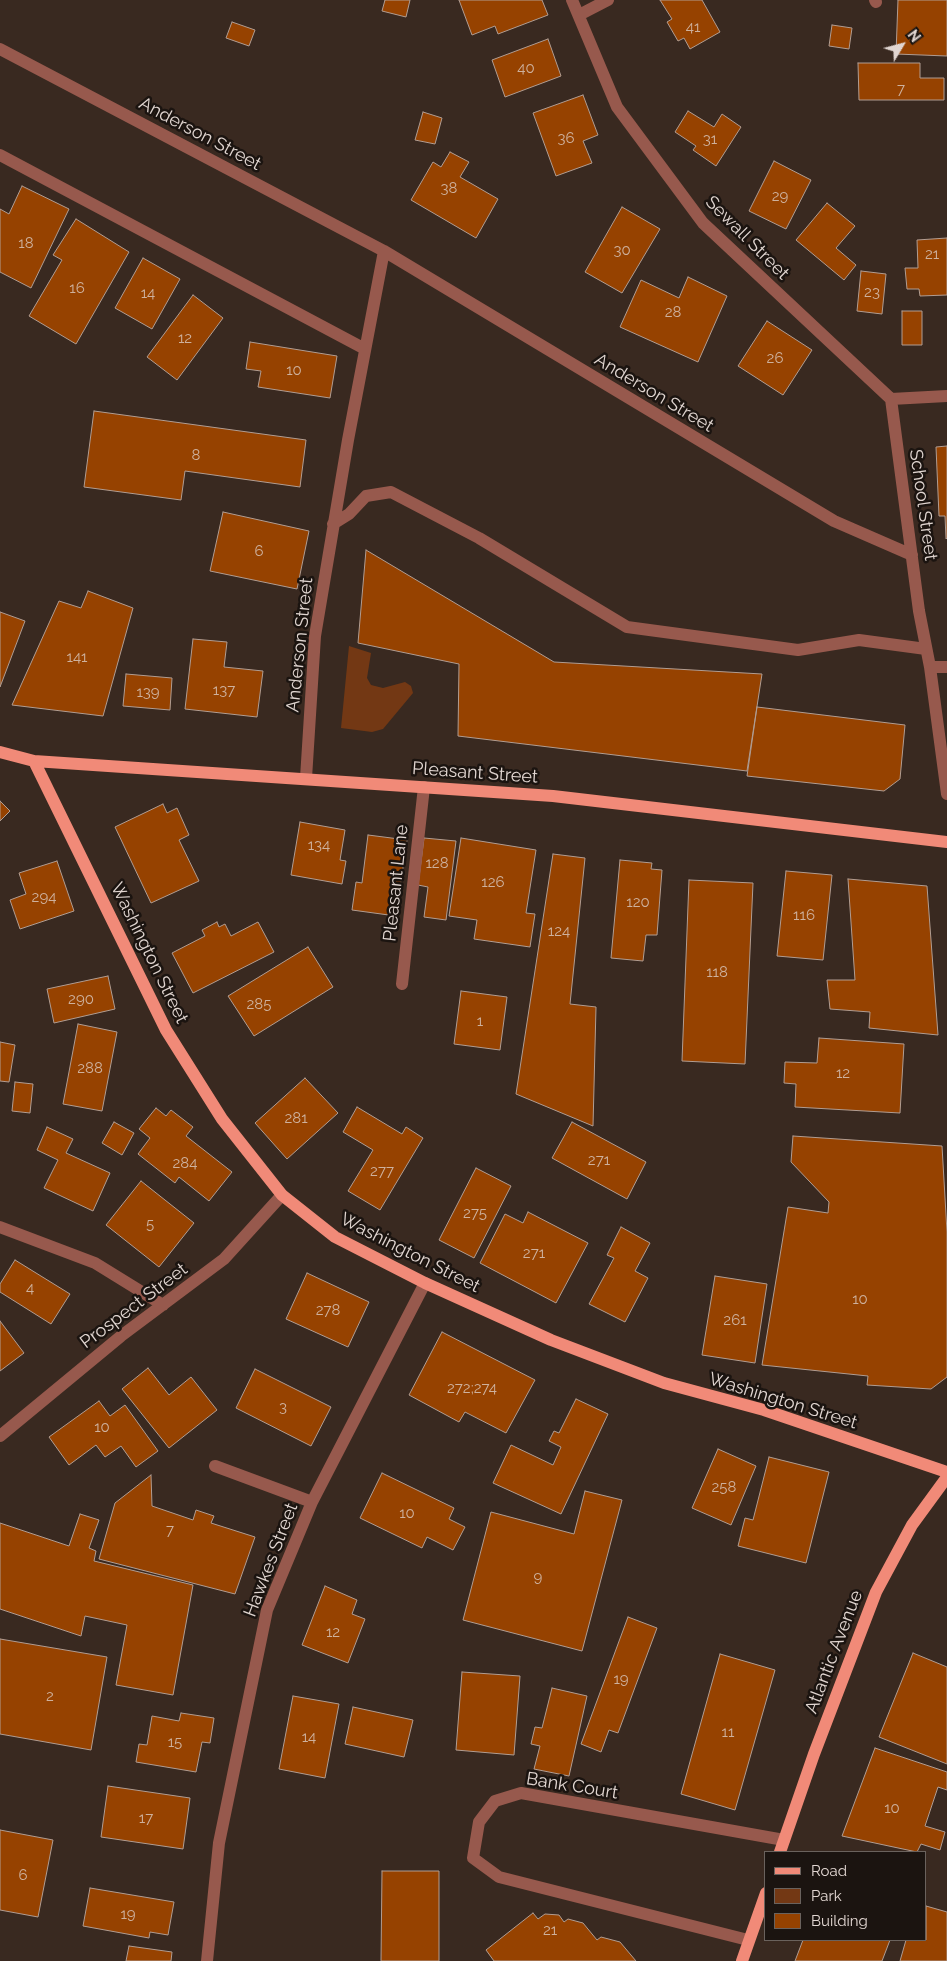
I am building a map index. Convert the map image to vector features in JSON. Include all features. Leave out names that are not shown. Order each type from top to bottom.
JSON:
[{"type":"main road","name":"Pleasant Street","points":[[0,752],[34,761],[553,796],[947,842]]},
{"type":"main road","name":"Washington Street","points":[[34,761],[166,1030],[222,1119],[282,1196],[335,1237],[425,1283],[552,1340],[664,1383],[764,1410],[947,1472]]},
{"type":"main road","name":"Atlantic Avenue","points":[[782,1846],[817,1745],[876,1592],[912,1525],[947,1477]]},
{"type":"main road","points":[[742,1961],[764,1898]]},
{"type":"street","name":"Sewall Street","points":[[572,0],[617,107],[703,223],[891,399]]},
{"type":"street","points":[[579,15],[608,0]]},
{"type":"street","name":"Anderson Street","points":[[0,49],[384,251],[834,521],[912,555]]},
{"type":"street","points":[[0,155],[365,349]]},
{"type":"street","name":"Anderson Street","points":[[306,778],[315,636],[333,524],[384,251]]},
{"type":"street","points":[[891,399],[947,396]]},
{"type":"street","name":"School Street","points":[[891,399],[947,794]]},
{"type":"street","points":[[333,524],[349,514],[366,496],[391,492],[478,538],[627,627],[798,650],[859,640],[926,649]]},
{"type":"street","points":[[930,667],[947,667]]},
{"type":"street","name":"Pleasant Lane","points":[[402,984],[424,787]]},
{"type":"street","name":"Prospect Street","points":[[0,1436],[106,1348],[224,1259],[282,1196]]},
{"type":"street","points":[[0,1227],[95,1263],[163,1305]]},
{"type":"street","name":"Hawkes Street","points":[[207,1961],[219,1843],[267,1610],[312,1502],[425,1283]]},
{"type":"street","points":[[215,1466],[312,1502]]},
{"type":"street","name":"Bank Court","points":[[748,1940],[500,1878],[473,1858],[479,1822],[495,1801],[522,1793],[782,1846]]},
{"type":"green space","points":[[349,646],[371,653],[367,678],[371,685],[383,688],[405,682],[411,686],[413,693],[383,729],[372,732],[341,728]]},
{"type":"building","points":[[385,0],[410,0],[406,17],[382,11]]},
{"type":"building","points":[[459,0],[542,0],[548,15],[498,34],[495,26],[472,35]]},
{"type":"building","points":[[660,0],[702,0],[720,32],[690,49],[684,38],[678,41],[667,22],[672,19]]},
{"type":"building","points":[[898,0],[947,0],[947,56],[896,54]]},
{"type":"building","points":[[232,22],[255,30],[249,46],[226,38]]},
{"type":"building","points":[[832,25],[852,28],[849,49],[829,46]]},
{"type":"building","points":[[548,39],[561,76],[505,97],[492,60]]},
{"type":"building","points":[[858,63],[920,63],[920,78],[944,78],[944,100],[859,100]]},
{"type":"building","points":[[583,95],[598,135],[583,141],[592,163],[556,176],[533,113]]},
{"type":"building","points":[[688,111],[714,127],[722,114],[741,127],[716,166],[693,150],[696,146],[675,132]]},
{"type":"building","points":[[423,112],[442,118],[435,144],[415,140]]},
{"type":"building","points":[[450,152],[469,162],[460,177],[498,199],[476,238],[411,200],[433,162],[441,167]]},
{"type":"building","points":[[774,161],[811,180],[786,229],[749,211]]},
{"type":"building","points":[[22,186],[69,209],[31,288],[0,272],[0,209],[9,214]]},
{"type":"building","points":[[827,203],[855,226],[836,248],[856,265],[844,280],[796,240]]},
{"type":"building","points":[[622,207],[660,229],[622,293],[585,272]]},
{"type":"building","points":[[76,219],[129,252],[76,344],[29,316],[62,260],[53,255]]},
{"type":"building","points":[[947,238],[947,295],[920,296],[919,289],[907,289],[905,268],[918,268],[917,240]]},
{"type":"building","points":[[143,258],[180,279],[152,329],[115,308]]},
{"type":"building","points":[[861,271],[886,274],[882,314],[857,311]]},
{"type":"building","points":[[688,277],[727,296],[698,362],[620,327],[641,280],[679,298]]},
{"type":"building","points":[[193,295],[223,318],[177,380],[147,357]]},
{"type":"building","points":[[902,311],[922,311],[922,345],[902,345]]},
{"type":"building","points":[[767,321],[812,350],[783,395],[738,366]]},
{"type":"building","points":[[250,342],[337,356],[330,398],[258,387],[261,371],[246,369]]},
{"type":"building","points":[[94,411],[306,440],[300,487],[185,471],[181,500],[84,487]]},
{"type":"building","points":[[947,446],[946,539],[945,516],[939,516],[936,447]]},
{"type":"building","points":[[223,512],[309,531],[297,589],[210,571]]},
{"type":"building","points":[[366,550],[554,662],[762,674],[747,771],[458,736],[459,664],[358,643]]},
{"type":"building","points":[[88,591],[133,608],[103,716],[12,705],[59,601],[81,608]]},
{"type":"building","points":[[0,612],[25,621],[0,687]]},
{"type":"building","points":[[193,639],[227,642],[224,667],[263,671],[257,717],[185,709]]},
{"type":"building","points":[[126,674],[172,678],[170,710],[123,706]]},
{"type":"building","points":[[757,707],[905,725],[900,779],[884,791],[747,776]]},
{"type":"building","points":[[0,801],[10,811],[0,821]]},
{"type":"building","points":[[163,804],[167,813],[177,808],[189,835],[179,840],[199,881],[151,903],[115,827]]},
{"type":"building","points":[[300,822],[345,830],[340,860],[346,861],[342,884],[291,875]]},
{"type":"building","points":[[368,835],[407,840],[396,916],[352,910],[356,882],[362,883]]},
{"type":"building","points":[[424,838],[456,841],[446,920],[424,917],[428,887],[418,885]]},
{"type":"building","points":[[461,838],[536,850],[526,913],[535,914],[530,947],[474,939],[477,920],[449,916]]},
{"type":"building","points":[[553,854],[585,858],[570,1004],[596,1007],[593,1126],[516,1094]]},
{"type":"building","points":[[620,860],[652,863],[651,869],[662,870],[657,935],[646,935],[643,961],[611,958]]},
{"type":"building","points":[[57,861],[74,911],[20,929],[10,900],[26,894],[19,873]]},
{"type":"building","points":[[786,871],[832,875],[823,960],[777,956]]},
{"type":"building","points":[[848,879],[927,886],[938,1035],[869,1028],[870,1012],[830,1009],[827,980],[855,980]]},
{"type":"building","points":[[689,880],[753,883],[745,1064],[682,1061]]},
{"type":"building","points":[[217,922],[219,927],[225,924],[231,936],[258,922],[274,952],[193,993],[172,953],[205,936],[202,930]]},
{"type":"building","points":[[308,947],[333,987],[254,1036],[228,996]]},
{"type":"building","points":[[108,976],[115,1009],[54,1023],[47,989]]},
{"type":"building","points":[[461,991],[507,997],[500,1050],[454,1044]]},
{"type":"building","points":[[78,1024],[117,1032],[102,1111],[63,1104]]},
{"type":"building","points":[[819,1038],[904,1044],[900,1113],[795,1107],[796,1084],[784,1083],[785,1062],[817,1063]]},
{"type":"building","points":[[0,1042],[15,1045],[9,1082],[0,1081]]},
{"type":"building","points":[[305,1078],[338,1113],[287,1159],[255,1123]]},
{"type":"building","points":[[15,1082],[33,1084],[30,1113],[12,1111]]},
{"type":"building","points":[[357,1107],[402,1134],[406,1127],[423,1138],[380,1210],[348,1191],[373,1150],[343,1132]]},
{"type":"building","points":[[156,1108],[166,1116],[171,1110],[193,1127],[186,1136],[232,1172],[209,1201],[179,1177],[175,1183],[138,1154],[150,1138],[139,1129]]},
{"type":"building","points":[[114,1122],[134,1133],[122,1155],[102,1143]]},
{"type":"building","points":[[572,1122],[646,1162],[627,1199],[552,1158]]},
{"type":"building","points":[[47,1127],[73,1139],[66,1153],[110,1173],[93,1211],[44,1188],[58,1160],[37,1150]]},
{"type":"building","points":[[793,1136],[942,1146],[947,1232],[947,1377],[931,1389],[867,1385],[868,1376],[762,1365],[788,1207],[828,1213],[829,1202],[791,1162]]},
{"type":"building","points":[[476,1168],[511,1186],[474,1258],[439,1240]]},
{"type":"building","points":[[141,1181],[194,1223],[159,1267],[106,1225]]},
{"type":"building","points":[[528,1212],[588,1243],[556,1303],[480,1263],[505,1214],[523,1223]]},
{"type":"building","points":[[621,1227],[650,1243],[635,1271],[648,1278],[625,1322],[589,1304],[614,1258],[607,1255]]},
{"type":"building","points":[[15,1260],[70,1294],[51,1324],[0,1292],[0,1284]]},
{"type":"building","points":[[307,1273],[369,1302],[348,1347],[286,1319]]},
{"type":"building","points":[[715,1276],[767,1284],[755,1363],[702,1355]]},
{"type":"building","points":[[0,1321],[24,1353],[0,1371]]},
{"type":"building","points":[[442,1332],[535,1380],[506,1433],[465,1412],[459,1422],[409,1395]]},
{"type":"building","points":[[148,1368],[169,1395],[191,1377],[217,1410],[169,1448],[122,1389]]},
{"type":"building","points":[[255,1369],[331,1407],[311,1446],[236,1408]]},
{"type":"building","points":[[576,1399],[608,1414],[561,1514],[493,1483],[511,1445],[553,1465],[561,1447],[549,1441],[554,1431],[559,1433]]},
{"type":"building","points":[[99,1401],[110,1416],[125,1405],[158,1451],[136,1467],[121,1446],[105,1457],[96,1445],[69,1465],[49,1437]]},
{"type":"building","points":[[718,1449],[756,1466],[731,1525],[692,1508]]},
{"type":"building","points":[[769,1457],[829,1472],[806,1563],[738,1546],[745,1518],[753,1520]]},
{"type":"building","points":[[382,1473],[454,1508],[449,1519],[465,1527],[453,1550],[427,1537],[422,1548],[360,1518]]},
{"type":"building","points":[[151,1475],[152,1506],[193,1520],[196,1510],[214,1516],[211,1523],[255,1537],[235,1594],[99,1559],[115,1503]]},
{"type":"building","points":[[585,1491],[622,1500],[582,1651],[463,1620],[491,1512],[574,1534]]},
{"type":"building","points":[[80,1514],[99,1520],[89,1548],[96,1551],[94,1561],[193,1585],[173,1695],[116,1685],[127,1625],[85,1616],[81,1636],[0,1609],[0,1523],[69,1546]]},
{"type":"building","points":[[325,1586],[357,1600],[352,1614],[365,1619],[348,1663],[302,1645]]},
{"type":"building","points":[[628,1617],[657,1628],[618,1733],[609,1730],[601,1752],[581,1744]]},
{"type":"building","points":[[0,1639],[107,1657],[91,1750],[0,1734]]},
{"type":"building","points":[[913,1653],[947,1667],[947,1764],[879,1737]]},
{"type":"building","points":[[720,1654],[775,1670],[735,1810],[681,1794]]},
{"type":"building","points":[[462,1672],[520,1676],[514,1755],[456,1750]]},
{"type":"building","points":[[552,1688],[587,1696],[569,1776],[534,1769],[540,1746],[531,1744],[535,1727],[542,1728]]},
{"type":"building","points":[[293,1696],[339,1704],[325,1778],[279,1769]]},
{"type":"building","points":[[353,1707],[413,1720],[404,1757],[345,1744]]},
{"type":"building","points":[[181,1713],[214,1718],[210,1743],[202,1742],[196,1772],[136,1762],[139,1744],[147,1745],[152,1716],[179,1721]]},
{"type":"building","points":[[875,1748],[947,1772],[947,1790],[938,1787],[925,1826],[945,1832],[940,1850],[921,1844],[918,1851],[912,1851],[842,1836]]},
{"type":"building","points":[[108,1786],[190,1798],[183,1849],[101,1837]]},
{"type":"building","points":[[0,1830],[53,1840],[38,1917],[0,1910]]},
{"type":"building","points":[[382,1871],[439,1871],[439,1961],[381,1961]]},
{"type":"building","points":[[90,1888],[174,1902],[168,1935],[150,1932],[149,1938],[83,1926]]},
{"type":"building","points":[[927,1906],[947,1912],[947,1961],[900,1961],[906,1941],[927,1941]]},
{"type":"building","points":[[533,1913],[538,1919],[545,1914],[559,1915],[564,1922],[568,1919],[583,1923],[597,1940],[601,1937],[620,1942],[636,1961],[494,1961],[486,1950]]},
{"type":"building","points":[[803,1941],[890,1941],[882,1961],[795,1961]]},
{"type":"building","points":[[129,1946],[172,1952],[171,1961],[126,1961]]}]
